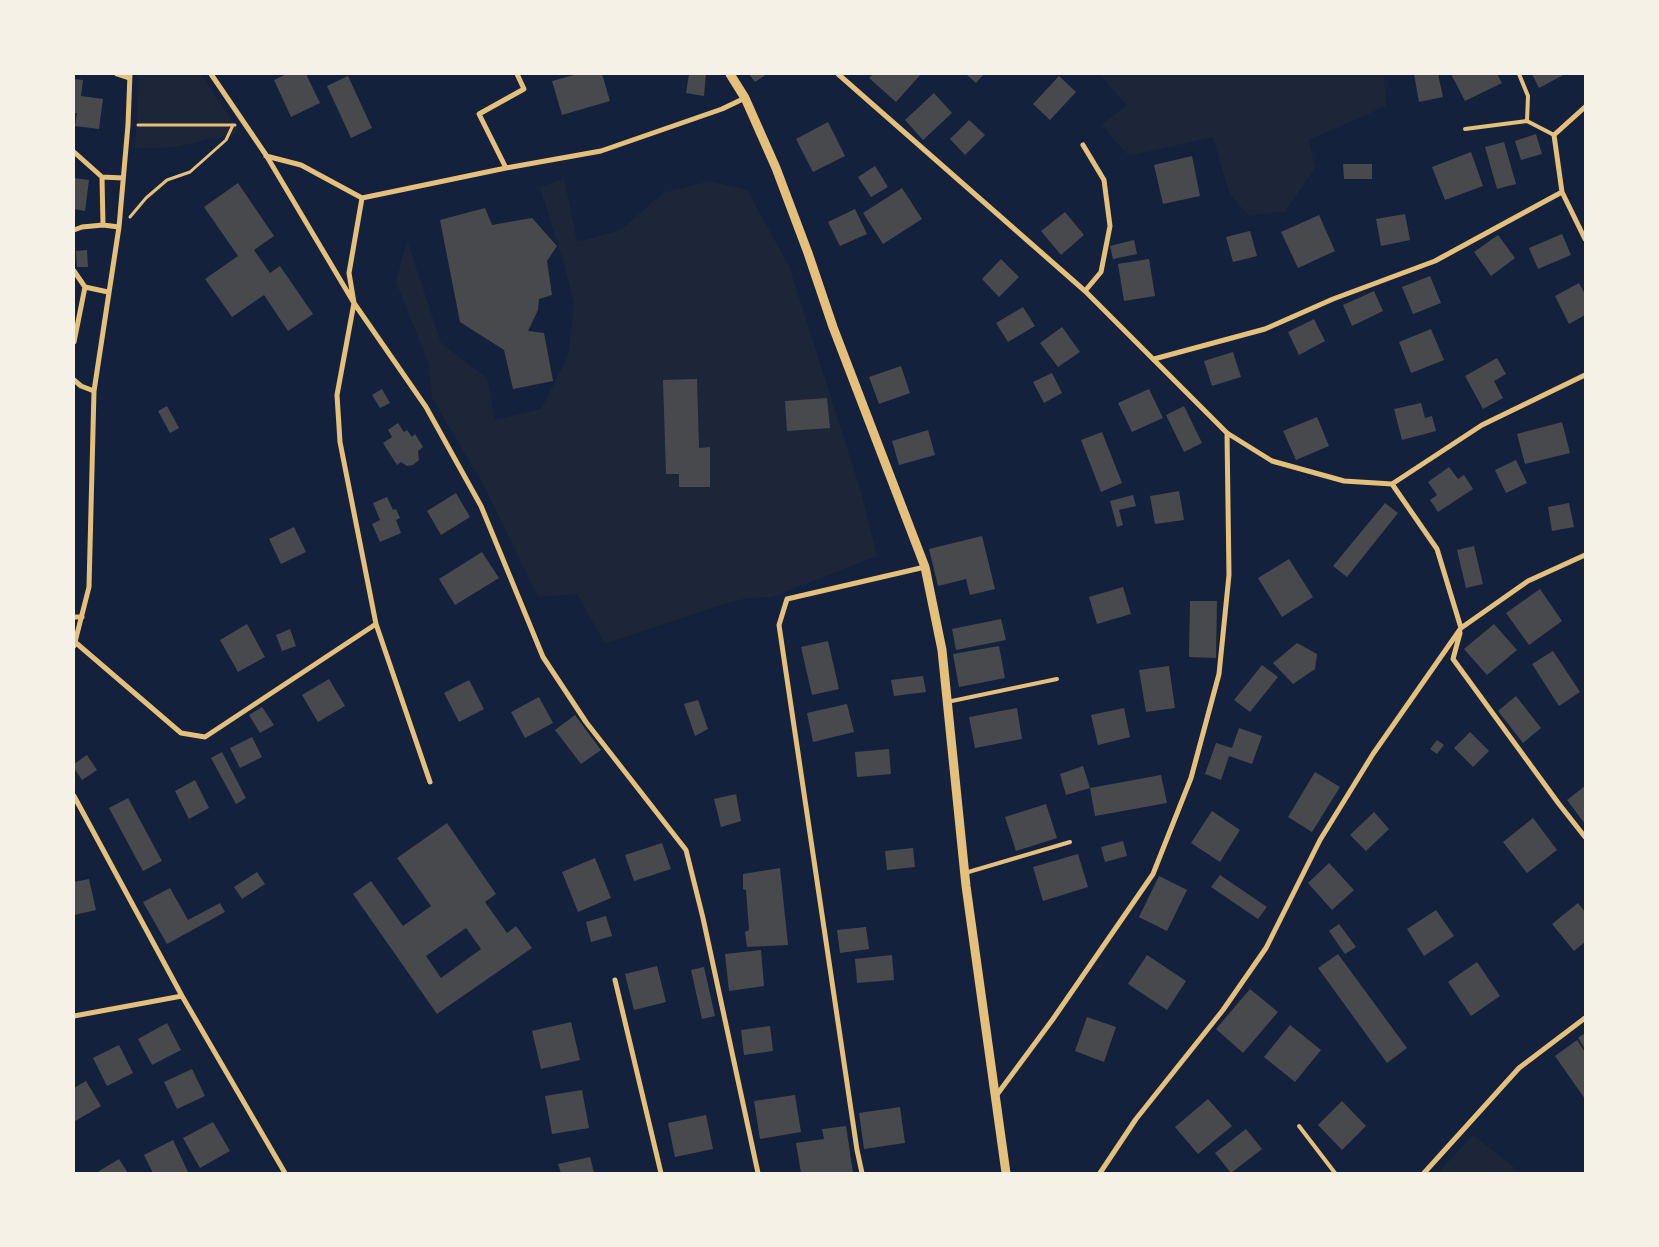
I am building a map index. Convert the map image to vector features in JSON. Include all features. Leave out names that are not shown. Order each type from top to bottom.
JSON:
[{"type":"street","points":[[117,74],[129,76],[128,125],[119,227],[94,391],[89,588],[74,644],[181,733],[205,737],[376,624]]},
{"type":"street","points":[[211,74],[266,155],[354,303],[426,407],[481,506],[543,658],[586,722],[686,850],[705,927],[758,1173]]},
{"type":"street","points":[[506,168],[479,114],[524,89],[517,74]]},
{"type":"street","points":[[730,74],[745,98],[776,168],[833,327],[925,567],[942,650],[965,873],[1006,1173]]},
{"type":"street","points":[[840,74],[1085,291],[1227,433],[1272,461],[1344,482],[1392,484],[1482,425],[1585,375]]},
{"type":"street","points":[[266,155],[301,165],[362,198],[506,168],[600,151],[722,109],[745,98]]},
{"type":"street","points":[[1585,107],[1554,135],[1562,192],[1585,238]]},
{"type":"street","points":[[1083,145],[1104,180],[1110,226],[1101,272],[1085,291]]},
{"type":"street","points":[[74,152],[102,177],[123,178]]},
{"type":"street","points":[[102,177],[103,225]]},
{"type":"street","points":[[1154,359],[1265,329],[1333,299],[1435,261],[1562,192]]},
{"type":"street","points":[[362,198],[349,273],[354,303],[337,394],[340,442],[376,624],[430,782]]},
{"type":"street","points":[[74,230],[82,227],[103,225],[119,227]]},
{"type":"street","points":[[74,271],[85,287],[108,292]]},
{"type":"street","points":[[74,342],[85,287]]},
{"type":"street","points":[[74,380],[81,386],[94,391]]},
{"type":"street","points":[[996,1096],[1053,1019],[1153,874],[1191,778],[1219,674],[1229,575],[1227,433]]},
{"type":"street","points":[[1392,484],[1437,549],[1461,628],[1453,659],[1585,837]]},
{"type":"street","points":[[1100,1173],[1136,1119],[1223,1010],[1266,948],[1320,840],[1374,754],[1461,628],[1528,581],[1585,556]]},
{"type":"street","points":[[862,1173],[854,1131],[779,625],[788,599],[925,567]]},
{"type":"street","points":[[74,617],[82,617]]},
{"type":"street","points":[[74,796],[182,996],[285,1173]]},
{"type":"street","points":[[615,980],[661,1173]]},
{"type":"street","points":[[74,1016],[182,996]]},
{"type":"street","points":[[1425,1173],[1519,1068],[1585,1018]]},
{"type":"lane","points":[[1519,74],[1528,96],[1527,121]]},
{"type":"lane","points":[[1465,129],[1527,121],[1554,135]]},
{"type":"lane","points":[[947,702],[1057,679]]},
{"type":"lane","points":[[965,873],[1070,842]]},
{"type":"lane","points":[[1299,1126],[1335,1173]]},
{"type":"path","points":[[128,125],[246,126]]},
{"type":"path","points":[[120,219],[131,217],[146,198],[166,180],[190,172],[226,140],[234,125]]},
{"type":"shaded area","points":[[139,74],[201,74],[239,131],[232,136],[176,147],[135,149]]},
{"type":"shaded area","points":[[1099,74],[1384,74],[1386,106],[1309,140],[1315,168],[1285,212],[1248,215],[1229,193],[1213,137],[1129,156],[1101,125],[1127,105]]},
{"type":"shaded area","points":[[564,178],[577,242],[621,230],[663,193],[710,181],[747,190],[789,266],[861,492],[877,556],[772,597],[747,598],[715,607],[605,644],[577,594],[538,597],[483,484],[432,398],[429,364],[396,282],[407,240],[441,343],[487,378],[495,420],[541,409],[568,356],[574,304],[564,264],[540,188]]},
{"type":"shaded area","points":[[1473,1135],[1521,1173],[1438,1173]]},
{"type":"building","points":[[287,74],[306,74],[320,103],[291,117],[274,80]]},
{"type":"building","points":[[578,74],[602,74],[610,101],[562,115],[552,81]]},
{"type":"building","points":[[689,74],[706,74],[704,96],[686,93]]},
{"type":"building","points":[[749,74],[767,74],[755,82]]},
{"type":"building","points":[[873,74],[921,74],[896,102],[869,78]]},
{"type":"building","points":[[966,74],[984,74],[976,83]]},
{"type":"building","points":[[1414,74],[1438,74],[1443,97],[1419,102]]},
{"type":"building","points":[[1451,74],[1497,74],[1502,83],[1465,101]]},
{"type":"building","points":[[1532,74],[1565,74],[1539,88]]},
{"type":"building","points":[[348,76],[372,128],[351,138],[327,86]]},
{"type":"building","points":[[1059,76],[1076,92],[1050,120],[1033,104]]},
{"type":"building","points":[[74,79],[83,80],[81,96],[103,99],[99,129],[75,126],[77,113],[74,113]]},
{"type":"building","points":[[934,93],[952,113],[923,140],[905,120]]},
{"type":"building","points":[[969,120],[985,135],[965,155],[950,139]]},
{"type":"building","points":[[828,122],[845,156],[813,172],[796,139]]},
{"type":"building","points":[[1536,134],[1542,154],[1521,160],[1515,141]]},
{"type":"building","points":[[1504,142],[1516,184],[1497,189],[1485,147]]},
{"type":"building","points":[[1471,152],[1483,186],[1445,200],[1432,167]]},
{"type":"building","points":[[1192,156],[1200,196],[1163,204],[1154,165]]},
{"type":"building","points":[[1343,164],[1372,164],[1372,179],[1344,179]]},
{"type":"building","points":[[875,166],[888,187],[871,197],[858,177]]},
{"type":"building","points":[[74,178],[89,180],[85,211],[74,209]]},
{"type":"building","points":[[238,183],[274,236],[254,250],[270,273],[280,266],[313,314],[288,331],[264,295],[232,317],[205,279],[238,256],[204,207]]},
{"type":"building","points":[[902,188],[922,219],[883,244],[863,213]]},
{"type":"building","points":[[485,208],[492,225],[532,218],[557,246],[547,261],[552,295],[539,299],[538,310],[528,331],[544,333],[553,381],[513,389],[504,350],[460,322],[440,220]]},
{"type":"building","points":[[855,209],[867,234],[840,246],[828,222]]},
{"type":"building","points":[[1065,212],[1084,235],[1061,255],[1041,231]]},
{"type":"building","points":[[1405,214],[1410,240],[1381,246],[1376,219]]},
{"type":"building","points":[[1319,215],[1335,251],[1298,268],[1281,232]]},
{"type":"building","points":[[1250,231],[1257,256],[1233,262],[1226,237]]},
{"type":"building","points":[[1562,234],[1571,255],[1538,269],[1529,248]]},
{"type":"building","points":[[1498,235],[1515,258],[1491,276],[1474,252]]},
{"type":"building","points":[[1134,240],[1137,254],[1113,259],[1110,246]]},
{"type":"building","points":[[87,250],[88,267],[77,267],[76,251]]},
{"type":"building","points":[[1001,259],[1019,277],[999,297],[982,279]]},
{"type":"building","points":[[1149,259],[1155,296],[1124,301],[1118,264]]},
{"type":"building","points":[[1430,276],[1441,303],[1413,314],[1402,287]]},
{"type":"building","points":[[1579,283],[1585,294],[1585,315],[1569,324],[1555,296]]},
{"type":"building","points":[[1374,291],[1383,311],[1352,326],[1343,305]]},
{"type":"building","points":[[1023,307],[1035,326],[1008,342],[996,323]]},
{"type":"building","points":[[1314,319],[1325,341],[1299,355],[1288,332]]},
{"type":"building","points":[[1062,327],[1080,352],[1058,367],[1040,343]]},
{"type":"building","points":[[1431,329],[1444,360],[1411,373],[1399,342]]},
{"type":"building","points":[[1233,352],[1241,377],[1212,386],[1204,361]]},
{"type":"building","points":[[1497,358],[1506,374],[1494,381],[1503,398],[1483,409],[1465,376]]},
{"type":"building","points":[[901,366],[910,393],[879,404],[869,377]]},
{"type":"building","points":[[1052,373],[1062,393],[1044,403],[1033,382]]},
{"type":"building","points":[[697,379],[699,448],[710,447],[710,487],[679,487],[679,474],[666,474],[663,380]]},
{"type":"building","points":[[382,389],[390,403],[380,408],[372,395]]},
{"type":"building","points":[[1149,389],[1163,418],[1132,432],[1118,403]]},
{"type":"building","points":[[827,398],[830,428],[787,431],[785,401]]},
{"type":"building","points":[[1421,403],[1425,418],[1432,416],[1436,431],[1402,440],[1394,409]]},
{"type":"building","points":[[167,406],[179,428],[170,433],[158,411]]},
{"type":"building","points":[[1184,406],[1202,443],[1184,452],[1166,415]]},
{"type":"building","points":[[1317,417],[1329,446],[1296,460],[1283,431]]},
{"type":"building","points":[[1562,422],[1570,453],[1525,464],[1517,434]]},
{"type":"building","points":[[398,423],[404,432],[407,430],[412,437],[415,434],[423,447],[418,451],[419,460],[413,465],[407,466],[401,462],[397,465],[383,443],[392,437],[388,430]]},
{"type":"building","points":[[928,430],[935,455],[899,465],[892,441]]},
{"type":"building","points":[[1102,432],[1122,483],[1101,492],[1081,440]]},
{"type":"building","points":[[1516,460],[1527,483],[1506,493],[1495,470]]},
{"type":"building","points":[[1449,467],[1458,479],[1464,475],[1473,489],[1438,512],[1430,500],[1437,495],[1428,482]]},
{"type":"building","points":[[1179,491],[1184,520],[1155,524],[1150,496]]},
{"type":"building","points":[[456,493],[470,517],[441,535],[427,511]]},
{"type":"building","points":[[1133,495],[1136,506],[1119,510],[1123,525],[1117,527],[1110,501]]},
{"type":"building","points":[[387,497],[393,510],[396,509],[400,518],[396,520],[401,533],[380,542],[372,524],[380,520],[373,503]]},
{"type":"building","points":[[1385,503],[1398,513],[1347,577],[1333,566]]},
{"type":"building","points":[[1569,503],[1574,527],[1552,531],[1548,507]]},
{"type":"building","points":[[294,527],[306,552],[281,564],[269,539]]},
{"type":"building","points":[[982,536],[995,589],[970,595],[966,579],[938,586],[929,549]]},
{"type":"building","points":[[1474,546],[1483,584],[1466,588],[1457,550]]},
{"type":"building","points":[[482,552],[499,578],[455,605],[439,579]]},
{"type":"building","points":[[1289,559],[1313,597],[1282,617],[1258,578]]},
{"type":"building","points":[[1123,587],[1131,614],[1097,624],[1089,597]]},
{"type":"building","points":[[1540,589],[1562,621],[1529,645],[1506,613]]},
{"type":"building","points":[[1190,601],[1217,601],[1216,658],[1189,657]]},
{"type":"building","points":[[1001,619],[1006,640],[956,650],[952,629]]},
{"type":"building","points":[[247,624],[265,657],[238,672],[220,640]]},
{"type":"building","points":[[1494,624],[1517,650],[1487,675],[1464,649]]},
{"type":"building","points":[[290,629],[296,646],[282,651],[276,635]]},
{"type":"building","points":[[828,641],[839,689],[812,695],[801,647]]},
{"type":"building","points":[[1297,643],[1317,654],[1315,669],[1293,684],[1273,663]]},
{"type":"building","points":[[999,646],[1005,678],[959,687],[953,654]]},
{"type":"building","points":[[1553,651],[1580,692],[1559,706],[1532,664]]},
{"type":"building","points":[[1262,665],[1278,677],[1250,712],[1234,700]]},
{"type":"building","points":[[1169,666],[1175,708],[1146,712],[1139,670]]},
{"type":"building","points":[[923,676],[926,692],[894,696],[891,680]]},
{"type":"building","points":[[329,679],[345,706],[318,722],[302,695]]},
{"type":"building","points":[[469,680],[484,709],[459,722],[444,693]]},
{"type":"building","points":[[1516,696],[1541,728],[1523,743],[1498,711]]},
{"type":"building","points":[[539,697],[553,723],[525,738],[511,712]]},
{"type":"building","points":[[698,700],[708,729],[695,736],[684,704]]},
{"type":"building","points":[[847,704],[854,732],[813,742],[807,713]]},
{"type":"building","points":[[262,707],[274,725],[260,733],[249,715]]},
{"type":"building","points":[[1017,708],[1022,739],[975,748],[969,717]]},
{"type":"building","points":[[1124,708],[1130,737],[1098,745],[1091,715]]},
{"type":"building","points":[[575,715],[601,750],[581,764],[555,730]]},
{"type":"building","points":[[1239,728],[1262,736],[1252,764],[1229,756],[1221,780],[1205,774],[1216,743],[1232,748]]},
{"type":"building","points":[[1470,732],[1489,751],[1473,767],[1454,748]]},
{"type":"building","points":[[252,737],[262,757],[240,768],[230,748]]},
{"type":"building","points":[[1437,740],[1444,745],[1437,754],[1430,749]]},
{"type":"building","points":[[889,749],[891,774],[857,777],[855,752]]},
{"type":"building","points":[[222,752],[246,798],[236,804],[211,758]]},
{"type":"building","points":[[87,755],[97,770],[82,780],[74,768],[74,764]]},
{"type":"building","points":[[1083,766],[1090,788],[1066,795],[1060,774]]},
{"type":"building","points":[[1315,772],[1340,787],[1312,832],[1288,817]]},
{"type":"building","points":[[1161,775],[1167,803],[1095,816],[1090,788]]},
{"type":"building","points":[[195,780],[209,808],[189,819],[175,791]]},
{"type":"building","points":[[1585,786],[1585,824],[1567,800]]},
{"type":"building","points":[[736,794],[741,821],[721,827],[714,799]]},
{"type":"building","points":[[128,798],[162,861],[143,871],[109,808]]},
{"type":"building","points":[[1046,804],[1057,838],[1016,851],[1005,817]]},
{"type":"building","points":[[1212,811],[1240,830],[1220,862],[1191,843]]},
{"type":"building","points":[[1374,812],[1389,829],[1366,851],[1350,835]]},
{"type":"building","points":[[1533,818],[1557,850],[1527,873],[1503,842]]},
{"type":"building","points":[[447,823],[496,894],[485,902],[507,933],[516,926],[532,948],[437,1014],[353,894],[371,881],[403,926],[431,906],[397,858]],"holes":[[[466,928],[481,949],[441,978],[426,956]]]},
{"type":"building","points":[[1123,841],[1127,856],[1105,862],[1101,847]]},
{"type":"building","points":[[662,843],[671,869],[634,881],[625,855]]},
{"type":"building","points":[[913,848],[915,867],[887,870],[885,851]]},
{"type":"building","points":[[1078,854],[1088,887],[1043,901],[1033,867]]},
{"type":"building","points":[[595,858],[611,898],[578,912],[562,872]]},
{"type":"building","points":[[1329,863],[1354,890],[1332,910],[1308,883]]},
{"type":"building","points":[[780,868],[788,945],[747,947],[745,932],[749,930],[746,890],[743,889],[743,874]]},
{"type":"building","points":[[257,872],[265,884],[242,899],[234,887]]},
{"type":"building","points":[[1220,875],[1267,907],[1258,919],[1211,887]]},
{"type":"building","points":[[1159,876],[1187,890],[1167,931],[1139,917]]},
{"type":"building","points":[[89,879],[96,910],[74,915],[74,882]]},
{"type":"building","points":[[170,888],[188,920],[220,903],[225,912],[167,944],[143,902]]},
{"type":"building","points":[[1578,903],[1585,912],[1585,942],[1574,951],[1552,924]]},
{"type":"building","points":[[1436,910],[1454,936],[1424,956],[1407,929]]},
{"type":"building","points":[[606,916],[612,936],[591,942],[586,922]]},
{"type":"building","points":[[1339,924],[1356,947],[1345,954],[1329,931]]},
{"type":"building","points":[[866,927],[869,949],[840,953],[837,930]]},
{"type":"building","points":[[761,950],[764,986],[729,991],[725,954]]},
{"type":"building","points":[[1338,954],[1407,1048],[1387,1063],[1318,968]]},
{"type":"building","points":[[892,955],[894,980],[857,983],[855,959]]},
{"type":"building","points":[[1147,955],[1186,981],[1167,1010],[1128,984]]},
{"type":"building","points":[[1477,962],[1500,996],[1471,1016],[1448,982]]},
{"type":"building","points":[[657,966],[666,1002],[634,1010],[625,974]]},
{"type":"building","points":[[704,967],[715,1016],[702,1019],[691,970]]},
{"type":"building","points":[[1250,989],[1278,1012],[1243,1053],[1216,1029]]},
{"type":"building","points":[[1087,1017],[1116,1027],[1104,1062],[1075,1051]]},
{"type":"building","points":[[571,1022],[580,1060],[541,1069],[532,1031]]},
{"type":"building","points":[[167,1023],[181,1050],[152,1065],[138,1039]]},
{"type":"building","points":[[1290,1025],[1321,1050],[1295,1082],[1264,1057]]},
{"type":"building","points":[[770,1026],[773,1051],[744,1055],[741,1030]]},
{"type":"building","points":[[1585,1033],[1585,1049],[1578,1038]]},
{"type":"building","points":[[1577,1040],[1585,1052],[1585,1099],[1555,1056]]},
{"type":"building","points":[[119,1045],[133,1073],[107,1086],[93,1058]]},
{"type":"building","points":[[192,1069],[205,1096],[177,1109],[164,1082]]},
{"type":"building","points":[[86,1081],[101,1106],[75,1121],[74,1088]]},
{"type":"building","points":[[582,1090],[589,1128],[552,1134],[545,1096]]},
{"type":"building","points":[[795,1095],[801,1132],[760,1139],[754,1101]]},
{"type":"building","points":[[1208,1099],[1232,1126],[1198,1154],[1175,1127]]},
{"type":"building","points":[[1342,1101],[1366,1126],[1342,1150],[1318,1125]]},
{"type":"building","points":[[900,1107],[905,1143],[864,1149],[859,1113]]},
{"type":"building","points":[[706,1115],[713,1149],[675,1157],[668,1123]]},
{"type":"building","points":[[213,1122],[230,1151],[200,1168],[183,1138]]},
{"type":"building","points":[[846,1126],[853,1173],[801,1173],[796,1143],[824,1139],[822,1129]]},
{"type":"building","points":[[1246,1129],[1262,1149],[1231,1173],[1215,1153]]},
{"type":"building","points":[[173,1140],[188,1172],[153,1173],[144,1155]]},
{"type":"building","points":[[590,1157],[594,1173],[561,1173],[558,1164]]},
{"type":"building","points":[[119,1159],[128,1173],[96,1173]]}]
